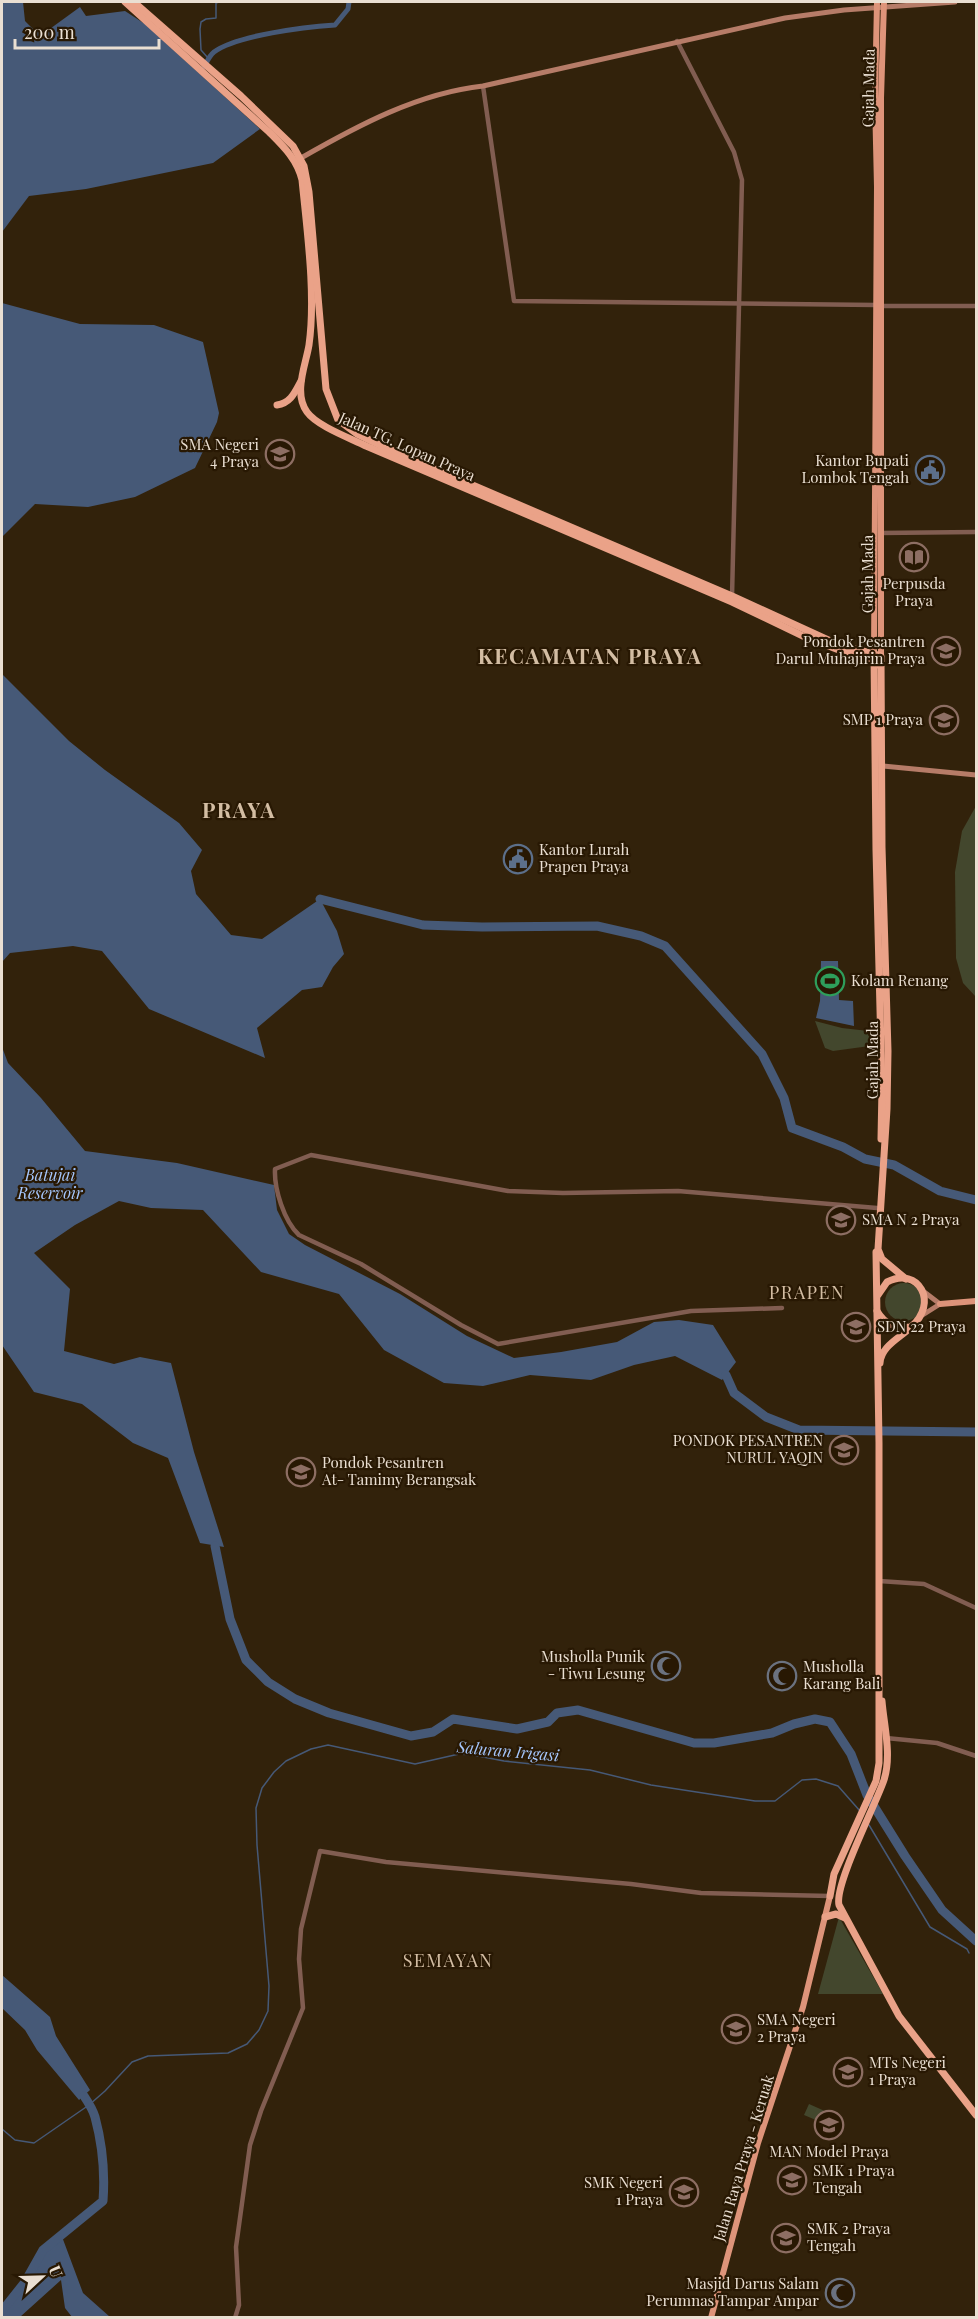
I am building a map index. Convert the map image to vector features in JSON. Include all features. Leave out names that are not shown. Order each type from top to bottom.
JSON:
[{"type":"highway","points":[[125,2],[274,128],[301,158]]},
{"type":"highway","points":[[134,2],[192,59]]},
{"type":"highway","name":"Jalan TG. Lopan Praya","points":[[214,78],[293,158],[302,180],[326,389],[335,416],[343,425],[397,454],[732,599],[837,644],[877,655]]},
{"type":"highway","name":"Jalan TG. Lopan Praya","points":[[301,158],[308,182],[312,308],[301,380],[303,404],[307,411],[329,427],[366,446],[528,517],[732,599],[805,637],[877,665]]},
{"type":"highway","points":[[306,359],[322,358]]},
{"type":"highway","points":[[277,405],[284,404],[291,399],[301,380]]},
{"type":"highway","name":"Gajah Mada","points":[[877,655],[876,850],[882,1052],[882,1153]]},
{"type":"highway","name":"Gajah Mada","points":[[877,665],[883,766],[882,847],[888,1051],[882,1153]]},
{"type":"highway","points":[[880,1424],[877,1208],[882,1153]]},
{"type":"highway","points":[[881,1167],[878,1249],[882,1259],[918,1285],[925,1303],[921,1316],[885,1349],[881,1357],[879,1784],[838,1899],[891,2004],[976,2115]]},
{"type":"highway","points":[[877,1298],[880,1289],[887,1282],[906,1278]]},
{"type":"highway","points":[[877,1309],[888,1324],[897,1327],[911,1327]]},
{"type":"highway","points":[[830,1896],[834,1874],[858,1818],[886,1772],[880,1581]]},
{"type":"highway","points":[[825,1917],[836,1914],[846,1918]]},
{"type":"main road","points":[[301,158],[362,125],[443,92],[483,86],[785,18],[881,4],[955,2]]},
{"type":"main road","name":"Gajah Mada","points":[[877,655],[879,210],[875,99],[881,4]]},
{"type":"main road","points":[[883,766],[976,775]]},
{"type":"main road","points":[[922,1291],[940,1304]]},
{"type":"main road","points":[[921,1316],[940,1304],[976,1301]]},
{"type":"main road","name":"Jalan Raya Praya - Keruak","points":[[711,2318],[758,2143],[803,2007],[830,1896]]},
{"type":"street","points":[[677,41],[734,152],[740,169],[732,599]]},
{"type":"street","points":[[483,86],[514,301],[976,306]]},
{"type":"street","points":[[878,533],[976,532]]},
{"type":"street","points":[[782,1308],[691,1311],[498,1344],[461,1325],[361,1264],[299,1235],[293,1229],[282,1202],[276,1184],[276,1169],[309,1155],[508,1191],[563,1193],[678,1191],[877,1208]]},
{"type":"street","points":[[880,1581],[924,1584],[976,1608]]},
{"type":"street","points":[[886,1738],[937,1743],[976,1756]]},
{"type":"street","points":[[235,2318],[239,2306],[236,2247],[250,2145],[261,2111],[303,2008],[299,1959],[301,1929],[320,1851],[396,1863],[631,1884],[700,1893],[830,1896]]},
{"type":"green space","points":[[976,806],[976,997],[963,983],[956,958],[955,872],[962,831]]},
{"type":"green space","points":[[815,1021],[842,1028],[877,1032],[877,1045],[833,1051],[825,1048]]},
{"type":"green space","points":[[904,1283],[911,1284],[917,1289],[922,1295],[922,1309],[917,1315],[911,1320],[904,1321],[897,1320],[891,1315],[886,1309],[885,1302],[886,1295],[891,1289],[897,1284]]},
{"type":"green space","points":[[839,1917],[883,1994],[818,1994]]},
{"type":"green space","points":[[809,2104],[827,2112],[823,2123],[804,2115]]},
{"type":"water","points":[[2,2],[23,2],[25,21],[35,31],[47,31],[80,7],[86,16],[125,11],[145,24],[260,129],[213,163],[86,189],[29,196],[2,232]]},
{"type":"water","points":[[2,303],[80,324],[154,325],[203,342],[219,413],[195,468],[135,497],[88,507],[35,504],[2,537]]},
{"type":"water","points":[[2,674],[69,741],[179,823],[202,850],[191,871],[196,894],[231,935],[262,939],[320,899],[337,931],[344,954],[333,967],[322,987],[302,990],[257,1028],[265,1058],[149,1009],[102,951],[73,946],[10,953],[2,962]]},
{"type":"water","name":"Kolam Renang","points":[[821,961],[838,961],[839,1000],[853,1001],[854,1026],[816,1018],[820,1001]]},
{"type":"water","name":"Batujai Reservoir","points":[[2,1047],[8,1063],[85,1151],[177,1163],[274,1185],[277,1210],[289,1234],[305,1245],[400,1294],[467,1336],[514,1358],[617,1342],[654,1322],[679,1320],[713,1325],[736,1362],[722,1380],[675,1356],[634,1365],[591,1380],[530,1375],[483,1386],[444,1383],[384,1350],[339,1294],[261,1272],[203,1210],[151,1208],[119,1201],[75,1225],[34,1253],[70,1289],[64,1351],[114,1364],[140,1357],[171,1363],[194,1452],[224,1547],[200,1543],[168,1458],[133,1443],[82,1404],[34,1392],[2,1345]]},
{"type":"water","points":[[2,1975],[50,2017],[56,2036],[90,2090],[79,2100],[37,2050],[25,2030],[2,2008]]},
{"type":"water","points":[[61,2234],[83,2293],[110,2317],[72,2317],[65,2308],[61,2280],[20,2317],[2,2317],[2,2311],[25,2282],[43,2250]]},
{"type":"waterway","points":[[208,58],[201,50],[201,22],[216,18],[216,3],[219,2]]},
{"type":"waterway","points":[[204,67],[214,52],[239,41],[290,30],[335,25],[348,9],[349,2]]},
{"type":"waterway","points":[[320,899],[423,925],[597,926],[641,936],[665,946],[762,1054],[784,1098],[792,1128],[843,1147],[865,1159],[894,1165],[940,1191],[976,1200]]},
{"type":"waterway","points":[[726,1375],[734,1393],[766,1417],[799,1430],[976,1432]]},
{"type":"waterway","points":[[215,1546],[230,1619],[246,1660],[268,1682],[295,1699],[329,1713],[411,1736],[433,1732],[453,1719],[517,1729],[548,1722],[557,1713],[578,1710],[694,1743],[714,1743],[772,1733],[815,1719],[830,1722],[851,1754],[867,1795],[905,1856],[942,1910],[976,1941]]},
{"type":"waterway","name":"Saluran Irigasi","points":[[2,2129],[15,2140],[34,2143],[89,2105],[132,2062],[148,2056],[228,2053],[247,2044],[259,2030],[268,2011],[269,1986],[256,1808],[262,1788],[274,1772],[286,1761],[311,1749],[328,1745],[415,1764],[459,1754],[473,1755],[504,1761],[590,1770],[651,1785],[755,1801],[775,1801],[802,1780],[816,1779],[838,1786],[860,1811]]},
{"type":"waterway","name":"Saluran Irigasi","points":[[869,1825],[930,1927],[967,1949],[969,1953]]},
{"type":"waterway","points":[[2,2311],[25,2282],[43,2250],[103,2201],[103,2169],[99,2137],[94,2114],[84,2096]]},
{"type":"place","name":"SMA Negeri 4 Praya","points":[[280,454]]},
{"type":"place","name":"Kantor Bupati Lombok Tengah","points":[[930,470]]},
{"type":"place","name":"Perpusda Praya","points":[[914,557]]},
{"type":"place","name":"Pondok Pesantren Darul Muhajirin Praya","points":[[946,651]]},
{"type":"place","name":"SMP 1 Praya","points":[[944,720]]},
{"type":"place","name":"Kantor Lurah Prapen Praya","points":[[518,859]]},
{"type":"place","name":"Kolam Renang","points":[[830,981]]},
{"type":"place","name":"SMA N 2 Praya","points":[[841,1220]]},
{"type":"place","name":"SDN 22 Praya","points":[[856,1327]]},
{"type":"place","name":"PONDOK PESANTREN NURUL YAQIN","points":[[844,1450]]},
{"type":"place","name":"Pondok Pesantren At- Tamimy Berangsak","points":[[301,1472]]},
{"type":"place","name":"Musholla Punik - Tiwu Lesung","points":[[666,1666]]},
{"type":"place","name":"Musholla Karang Bali","points":[[782,1676]]},
{"type":"place","name":"SMA Negeri 2 Praya","points":[[736,2029]]},
{"type":"place","name":"MTs Negeri 1 Praya","points":[[848,2072]]},
{"type":"place","name":"MAN Model Praya","points":[[829,2125]]},
{"type":"place","name":"SMK 1 Praya Tengah","points":[[792,2180]]},
{"type":"place","name":"SMK Negeri 1 Praya","points":[[684,2192]]},
{"type":"place","name":"SMK 2 Praya Tengah","points":[[786,2238]]},
{"type":"place","name":"Masjid Darus Salam Perumnas Tampar Ampar","points":[[840,2293]]},
{"type":"district","name":"KECAMATAN PRAYA","points":[[590,657]]},
{"type":"district","name":"PRAYA","points":[[239,811]]},
{"type":"district","name":"PRAPEN","points":[[807,1293]]},
{"type":"district","name":"SEMAYAN","points":[[448,1961]]}]
